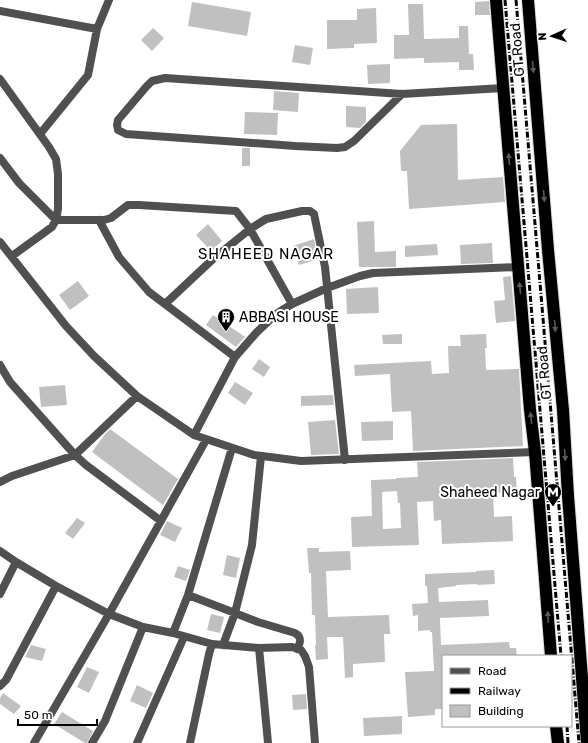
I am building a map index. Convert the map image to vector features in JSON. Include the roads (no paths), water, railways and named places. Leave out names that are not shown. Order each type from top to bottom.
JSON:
[{"type":"highway","name":"GT Road","points":[[496,0],[551,655]]},
{"type":"highway","name":"GT Road","points":[[528,0],[588,743]]},
{"type":"highway","points":[[556,727],[558,743]]},
{"type":"street","points":[[40,134],[88,75],[97,29],[110,0]]},
{"type":"street","points":[[0,12],[97,29]]},
{"type":"street","points":[[402,94],[354,141],[337,148],[126,134],[118,130],[117,125],[118,120],[152,81],[165,78],[402,94],[504,88]]},
{"type":"street","points":[[0,79],[49,147],[56,159],[58,174],[58,210],[56,220],[52,227],[12,256]]},
{"type":"street","points":[[0,158],[19,183],[56,220],[99,220],[111,218],[128,205],[236,211],[250,229],[292,304]]},
{"type":"street","points":[[164,304],[213,258],[250,229],[266,219],[302,211],[310,211],[314,214],[325,267],[345,460]]},
{"type":"street","points":[[99,220],[120,257],[149,292],[235,356]]},
{"type":"street","points":[[0,242],[66,326],[94,356],[137,396],[194,435],[206,440],[254,455],[301,461],[535,452]]},
{"type":"street","points":[[194,435],[235,356],[276,314],[292,304],[327,288],[373,273],[518,267]]},
{"type":"street","points":[[0,365],[10,382],[75,455],[86,465],[161,521]]},
{"type":"street","points":[[0,482],[12,476],[75,455],[137,396]]},
{"type":"street","points":[[34,743],[109,614],[206,440]]},
{"type":"street","points":[[173,633],[188,595],[232,448]]},
{"type":"street","points":[[223,645],[235,613],[252,545],[261,456]]},
{"type":"street","points":[[0,551],[56,586],[109,614],[143,627],[173,633],[212,644],[258,648],[292,647],[301,650],[309,667],[315,743]]},
{"type":"street","points":[[0,594],[16,562]]},
{"type":"street","points":[[0,686],[6,680],[56,586]]},
{"type":"street","points":[[188,595],[258,622],[295,633],[299,635],[301,643],[298,649]]},
{"type":"street","points":[[92,743],[105,721],[143,627]]},
{"type":"street","points":[[137,743],[184,637]]},
{"type":"street","points":[[190,743],[212,644]]},
{"type":"street","points":[[258,648],[268,743]]},
{"type":"railway","points":[[505,0],[561,655]]},
{"type":"railway","points":[[516,0],[572,655]]},
{"type":"railway","points":[[572,660],[579,743]]},
{"type":"railway","points":[[567,727],[568,743]]},
{"type":"place","name":"ABBASI HOUSE","points":[[226,332]]},
{"type":"place","name":"Shaheed Nagar","points":[[553,507]]},
{"type":"district","name":"SHAHEED NAGAR","points":[[266,254]]}]
